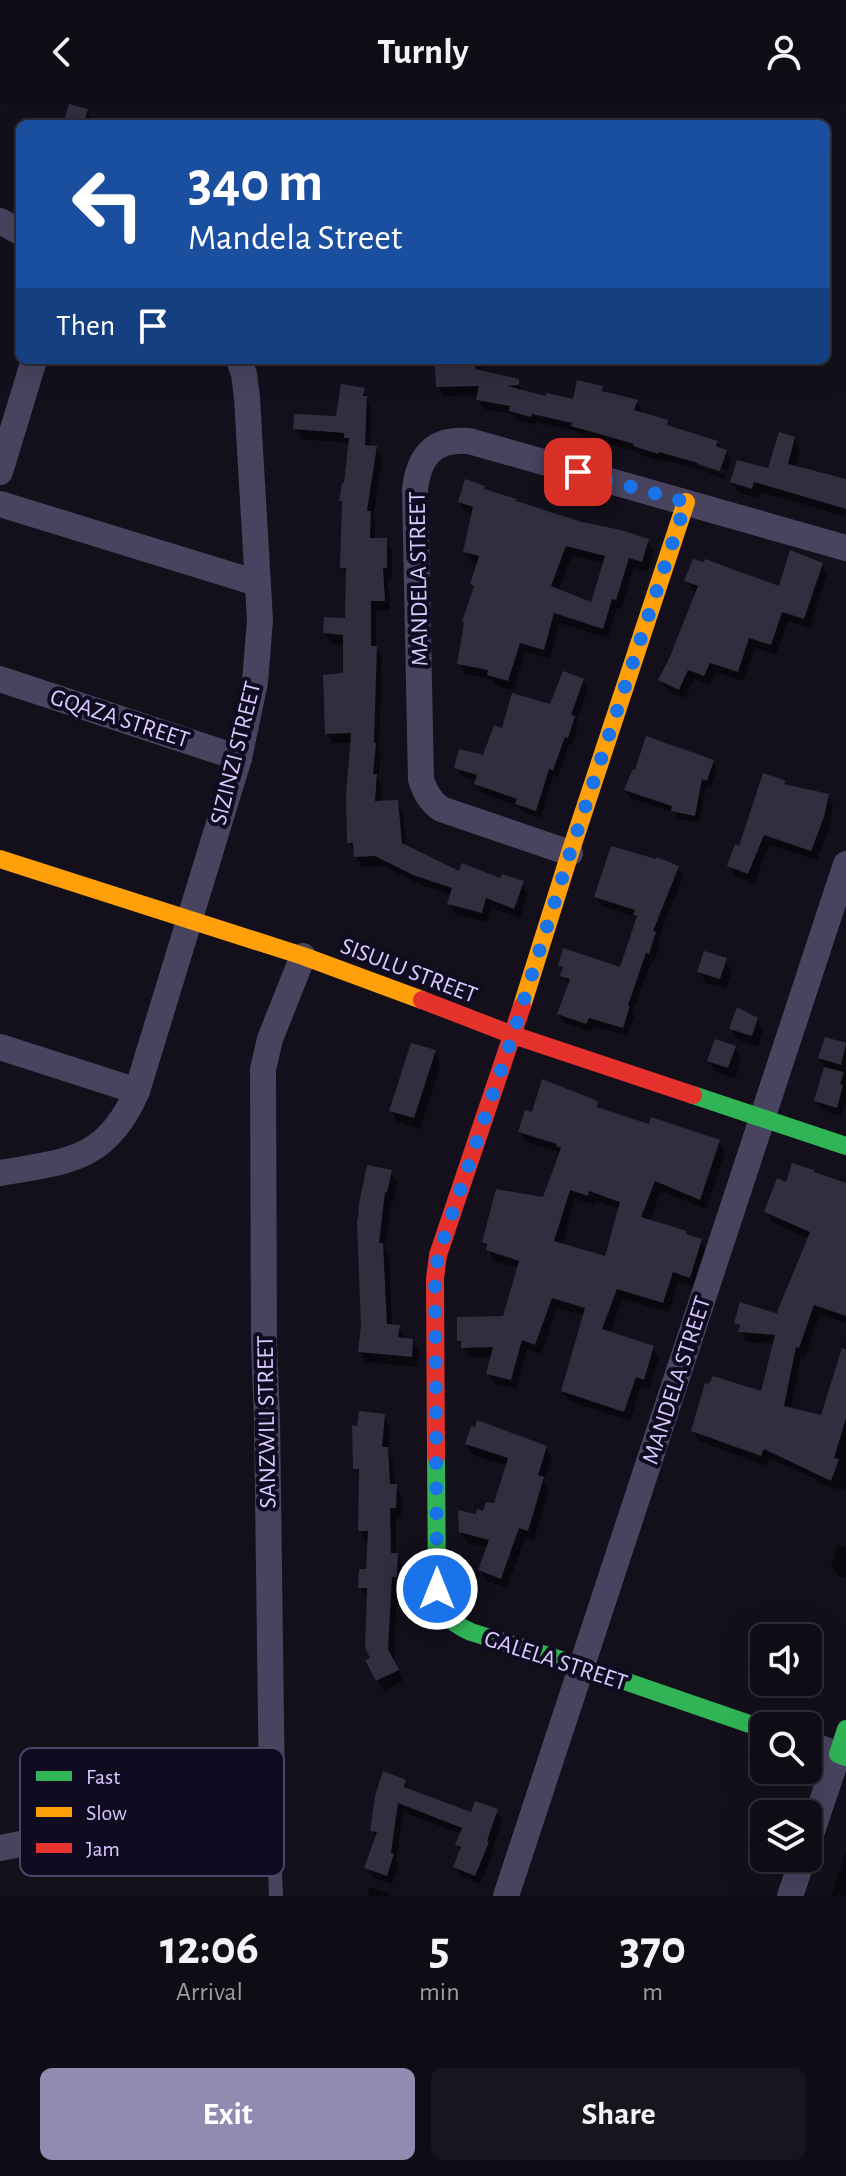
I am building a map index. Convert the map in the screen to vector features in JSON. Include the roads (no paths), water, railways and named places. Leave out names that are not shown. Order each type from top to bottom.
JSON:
[{"type":"street","points":[[0,472],[33,364]]},
{"type":"street","name":"SIZINZI STREET","points":[[0,1173],[47,1165],[96,1147],[115,1130],[127,1112],[137,1091],[239,758],[255,682],[260,620],[247,398],[240,364]]},
{"type":"street","name":"MANDELA STREET","points":[[570,853],[452,814],[434,804],[424,789],[421,779],[415,489],[421,463],[436,447],[457,440],[469,441],[846,548]]},
{"type":"street","name":"GALELA STREET","points":[[686,502],[513,1035],[438,1255],[435,1279],[437,1589],[442,1610],[454,1624],[471,1632],[750,1724]]},
{"type":"street","points":[[0,504],[257,583]]},
{"type":"street","name":"GQAZA STREET","points":[[0,679],[239,758]]},
{"type":"street","name":"SISULU STREET","points":[[0,859],[303,956],[513,1035],[846,1146]]},
{"type":"street","name":"MANDELA STREET","points":[[506,1896],[846,864]]},
{"type":"street","name":"SANZWILI STREET","points":[[271,1748],[263,1069],[270,1039],[303,956]]},
{"type":"street","points":[[0,1047],[137,1091]]},
{"type":"street","points":[[822,1745],[843,1747],[822,1805]]},
{"type":"street","points":[[0,1848],[20,1844]]},
{"type":"street","points":[[790,1896],[798,1872]]},
{"type":"lane","name":"SANZWILI STREET","points":[[275,1876],[276,1896]]}]
